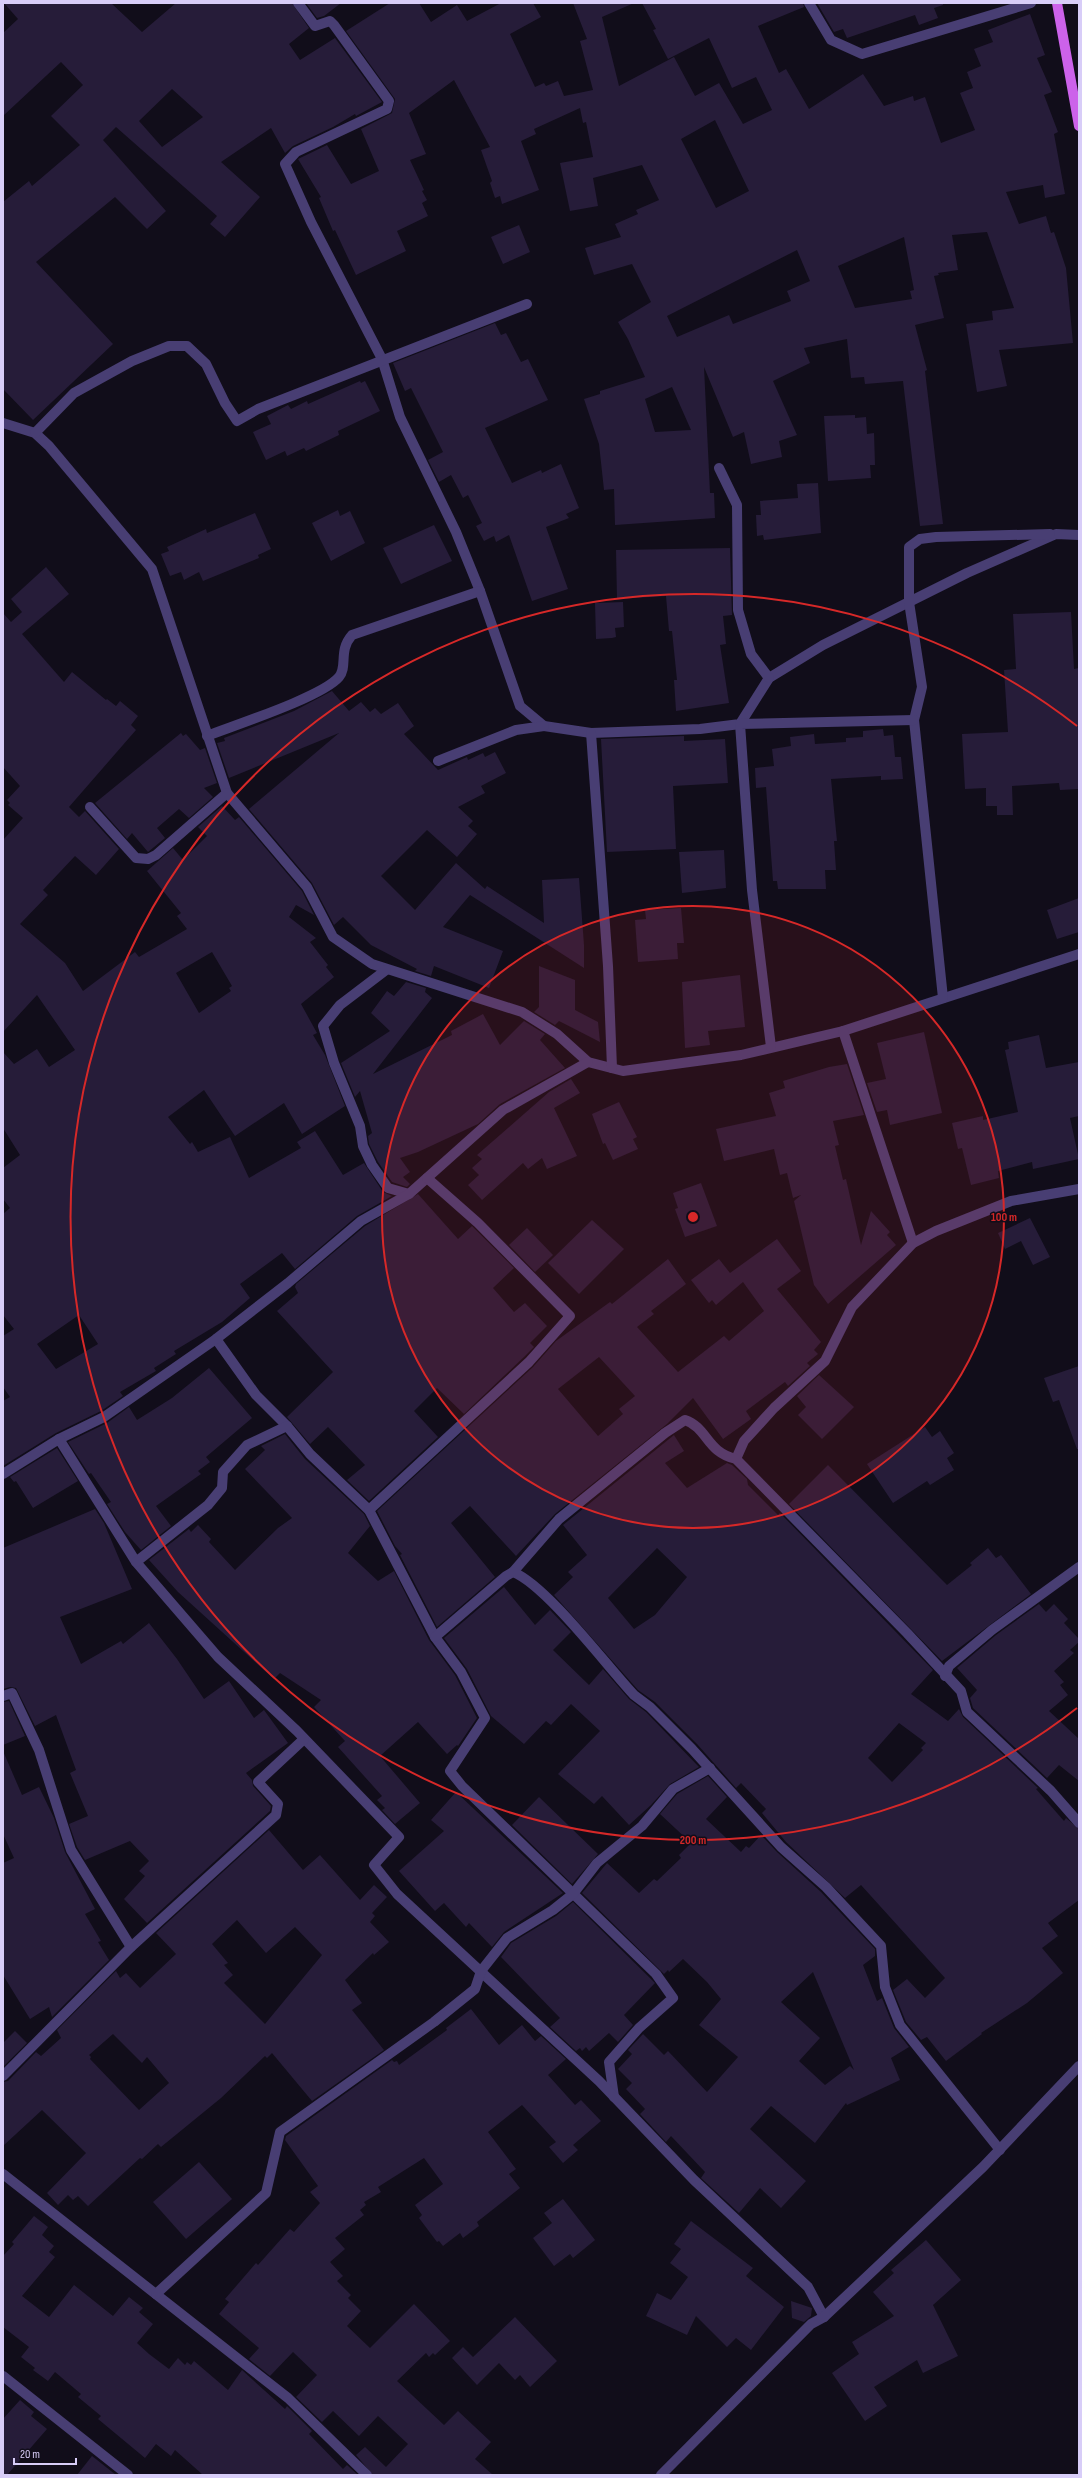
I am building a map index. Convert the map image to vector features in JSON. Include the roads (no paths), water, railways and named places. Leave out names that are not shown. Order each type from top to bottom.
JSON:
[{"type":"main road","points":[[1057,3],[1079,126]]},
{"type":"street","points":[[298,3],[315,26],[330,21],[334,25],[389,101],[387,109],[296,152],[285,164],[312,222],[382,359],[400,417],[450,518],[480,591],[520,706],[544,726]]},
{"type":"street","points":[[808,3],[831,40],[862,54],[1031,3]]},
{"type":"street","points":[[35,434],[74,393],[132,361],[169,346],[187,346],[206,364],[225,403],[237,421],[258,409],[382,359],[527,304]]},
{"type":"street","points":[[3,423],[35,434],[49,446],[152,569],[227,793],[307,887],[333,937],[372,964],[386,970],[522,1012],[557,1034],[588,1062],[612,1068],[631,1070],[741,1055],[771,1047],[843,1032],[1079,954]]},
{"type":"street","points":[[719,468],[736,505],[738,610],[751,654],[769,678]]},
{"type":"street","points":[[771,1047],[752,890],[740,724],[769,678],[823,645],[909,602],[1056,534]]},
{"type":"street","points":[[943,998],[914,720],[922,687],[909,602],[909,547],[920,539],[1056,534],[1079,535]]},
{"type":"street","points":[[207,736],[303,698],[335,681],[343,669],[345,643],[352,635],[480,591]]},
{"type":"street","points":[[438,761],[516,730],[544,726],[591,733],[700,729],[740,724],[914,720]]},
{"type":"street","points":[[591,733],[608,966],[612,1068]]},
{"type":"street","points":[[90,807],[136,858],[148,859],[156,855],[227,793]]},
{"type":"street","points":[[386,970],[340,1005],[322,1026],[334,1063],[360,1126],[363,1146],[372,1165],[388,1188],[409,1194]]},
{"type":"street","points":[[843,1032],[913,1243]]},
{"type":"street","points":[[3,1474],[59,1439],[104,1417],[216,1339],[288,1283],[361,1221],[409,1194],[503,1110],[588,1062]]},
{"type":"street","points":[[369,1510],[529,1362],[570,1316],[478,1223],[428,1178]]},
{"type":"street","points":[[736,1459],[744,1441],[774,1408],[825,1361],[852,1307],[913,1243],[936,1231],[1011,1201],[1079,1189]]},
{"type":"street","points":[[216,1339],[256,1395],[287,1426],[310,1454],[369,1510],[435,1637],[461,1672],[485,1718],[450,1771],[462,1786],[656,1974],[674,1998],[639,2028],[609,2062],[614,2098]]},
{"type":"street","points":[[435,1637],[513,1572],[559,1518],[665,1433],[685,1420],[693,1423],[719,1454],[736,1459],[907,1633],[945,1676],[961,1691],[967,1712],[1051,1791],[1079,1823]]},
{"type":"street","points":[[136,1562],[208,1505],[222,1488],[223,1472],[247,1445],[287,1426]]},
{"type":"street","points":[[59,1439],[136,1562],[218,1657],[304,1739],[399,1837],[374,1865],[397,1894],[481,1971],[614,2098],[694,2180],[808,2287],[824,2317]]},
{"type":"street","points":[[945,1676],[949,1666],[992,1630],[1079,1567]]},
{"type":"street","points":[[513,1572],[521,1576],[553,1604],[621,1681],[650,1707],[710,1768],[781,1847],[826,1887],[881,1946],[884,1987],[900,2025],[1000,2150]]},
{"type":"street","points":[[3,1696],[12,1693],[39,1750],[71,1850],[130,1947]]},
{"type":"street","points":[[3,2076],[130,1947],[276,1815],[278,1804],[258,1782],[304,1739]]},
{"type":"street","points":[[156,2294],[266,2193],[280,2132],[434,2022],[475,1989],[481,1971],[507,1938],[553,1910],[573,1894],[597,1863],[642,1826],[673,1789],[710,1768]]},
{"type":"street","points":[[661,2475],[811,2324],[824,2317],[1000,2150],[1079,2066]]},
{"type":"street","points":[[3,2174],[288,2398],[367,2475]]},
{"type":"street","points":[[3,2376],[128,2475]]}]
